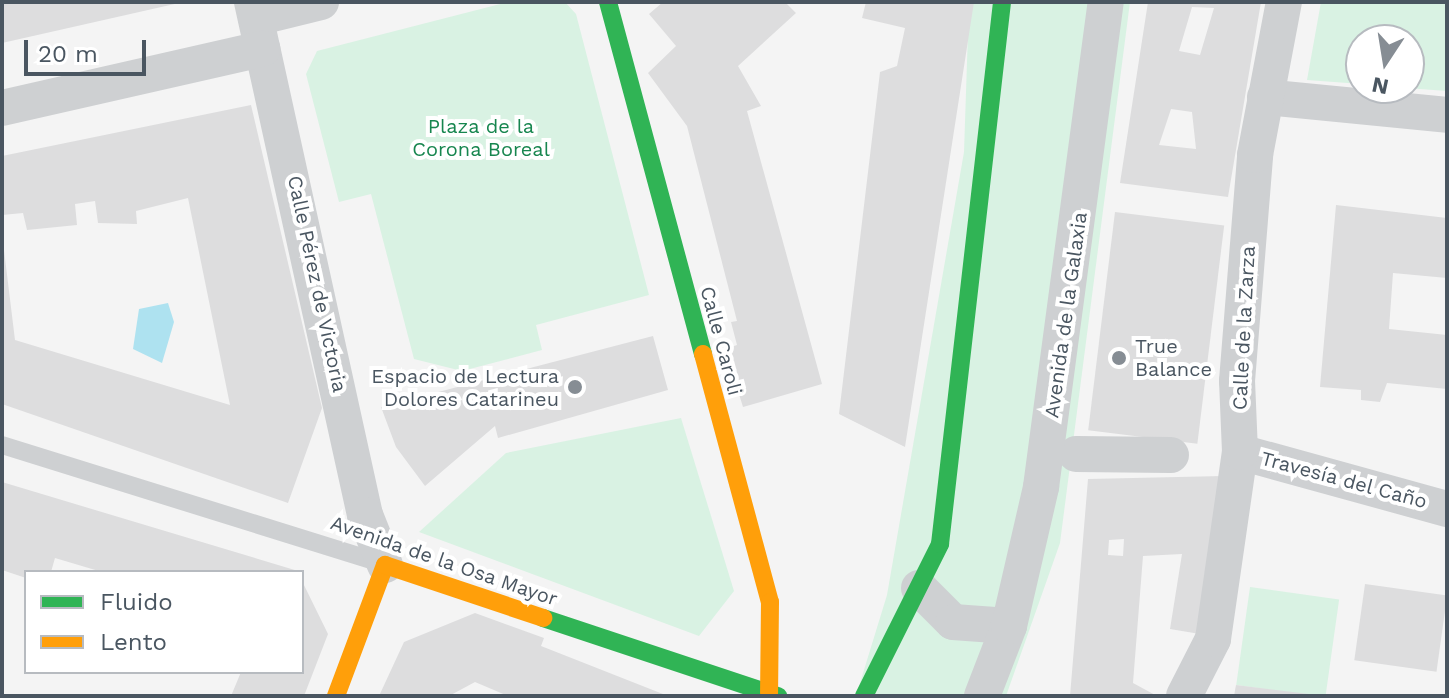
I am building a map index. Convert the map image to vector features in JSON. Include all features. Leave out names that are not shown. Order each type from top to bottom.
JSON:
[{"type":"street","points":[[2,108],[321,2]]},
{"type":"street","name":"Calle Caroli","points":[[608,2],[770,602],[774,694]]},
{"type":"street","points":[[864,696],[919,588],[944,517],[1002,2]]},
{"type":"street","name":"Avenida de la Galaxia","points":[[982,696],[1009,626],[1041,487],[1106,2]]},
{"type":"street","name":"Calle de la Zarza","points":[[1184,696],[1213,639],[1240,452],[1238,366],[1265,97],[1284,2]]},
{"type":"street","name":"Calle Pérez de Victoria","points":[[257,23],[365,515],[385,565]]},
{"type":"street","points":[[1265,97],[1447,115]]},
{"type":"street","name":"Travesía del Caño","points":[[1240,452],[1447,509]]},
{"type":"street","points":[[1076,454],[1171,455]]},
{"type":"street","points":[[336,696],[385,565]]},
{"type":"street","name":"Avenida de la Osa Mayor","points":[[385,565],[774,694]]},
{"type":"street","points":[[919,588],[953,622],[1009,626]]},
{"type":"lane","name":"Avenida de la Osa Mayor","points":[[2,445],[385,565]]},
{"type":"green space","name":"Plaza de la Corona Boreal","points":[[508,2],[565,2],[576,14],[649,295],[536,325],[542,350],[462,371],[414,359],[371,194],[339,202],[306,74],[317,51]]},
{"type":"green space","points":[[969,2],[1130,2],[1060,543],[1006,696],[856,696],[887,595],[964,152]]},
{"type":"green space","points":[[1321,2],[1447,2],[1447,91],[1425,89],[1425,24],[1345,24],[1345,83],[1307,80]]},
{"type":"green space","points":[[681,418],[734,591],[699,636],[419,532],[506,453]]},
{"type":"green space","points":[[1250,587],[1339,600],[1326,696],[1236,685]]},
{"type":"water","points":[[168,303],[174,322],[162,363],[133,349],[139,309]]},
{"type":"building","points":[[2,2],[178,2],[179,3],[2,43]]},
{"type":"building","points":[[663,2],[785,2],[796,13],[738,66],[761,106],[747,111],[822,384],[743,407],[725,349],[737,345],[731,322],[737,321],[687,126],[648,73],[676,46],[649,14]]},
{"type":"building","points":[[866,2],[974,2],[905,447],[839,414],[880,72],[897,66],[905,28],[862,18]]},
{"type":"building","points":[[1148,2],[1261,2],[1228,197],[1120,183]],"holes":[[[1192,7],[1214,8],[1200,55],[1179,51]],[[1171,109],[1192,112],[1196,149],[1159,145]]]},
{"type":"building","points":[[251,105],[322,408],[288,503],[2,404],[4,250],[15,340],[230,405],[188,198],[136,211],[137,224],[98,223],[95,201],[75,204],[77,225],[27,230],[23,213],[2,215],[2,156]]},
{"type":"building","points":[[1336,205],[1447,218],[1447,278],[1393,273],[1389,329],[1447,335],[1447,389],[1387,383],[1380,402],[1361,400],[1361,390],[1320,387]]},
{"type":"building","points":[[1115,212],[1224,225],[1197,444],[1088,430]]},
{"type":"building","points":[[653,336],[668,390],[498,438],[495,426],[425,486],[396,447],[381,407]]},
{"type":"building","points":[[1223,476],[1200,634],[1170,629],[1182,554],[1143,556],[1133,683],[1157,696],[1070,696],[1088,479]],"holes":[[[1124,539],[1123,556],[1108,555],[1109,540]]]},
{"type":"building","points":[[2,482],[295,570],[95,570],[55,558],[52,570],[24,570],[24,577],[2,570]]},
{"type":"building","points":[[1365,584],[1447,596],[1436,672],[1354,660]]},
{"type":"building","points":[[304,585],[328,634],[304,696],[231,696],[240,674],[304,674]]},
{"type":"building","points":[[475,613],[544,638],[541,646],[668,696],[508,696],[475,682],[449,696],[379,696],[404,642]]},
{"type":"building","points":[[1236,685],[1309,694],[1309,696],[1234,696]]},
{"type":"traffic: fast","points":[[608,2],[703,354]]},
{"type":"traffic: fast","points":[[864,696],[940,544],[1002,2]]},
{"type":"traffic: fast","points":[[543,618],[778,696]]},
{"type":"traffic: slow","points":[[703,354],[770,602],[769,693]]},
{"type":"traffic: slow","points":[[336,696],[385,565],[543,618]]},
{"type":"place","name":"True Balance","points":[[1119,358]]},
{"type":"place","name":"Espacio de Lectura Dolores Catarineu","points":[[575,387]]}]
